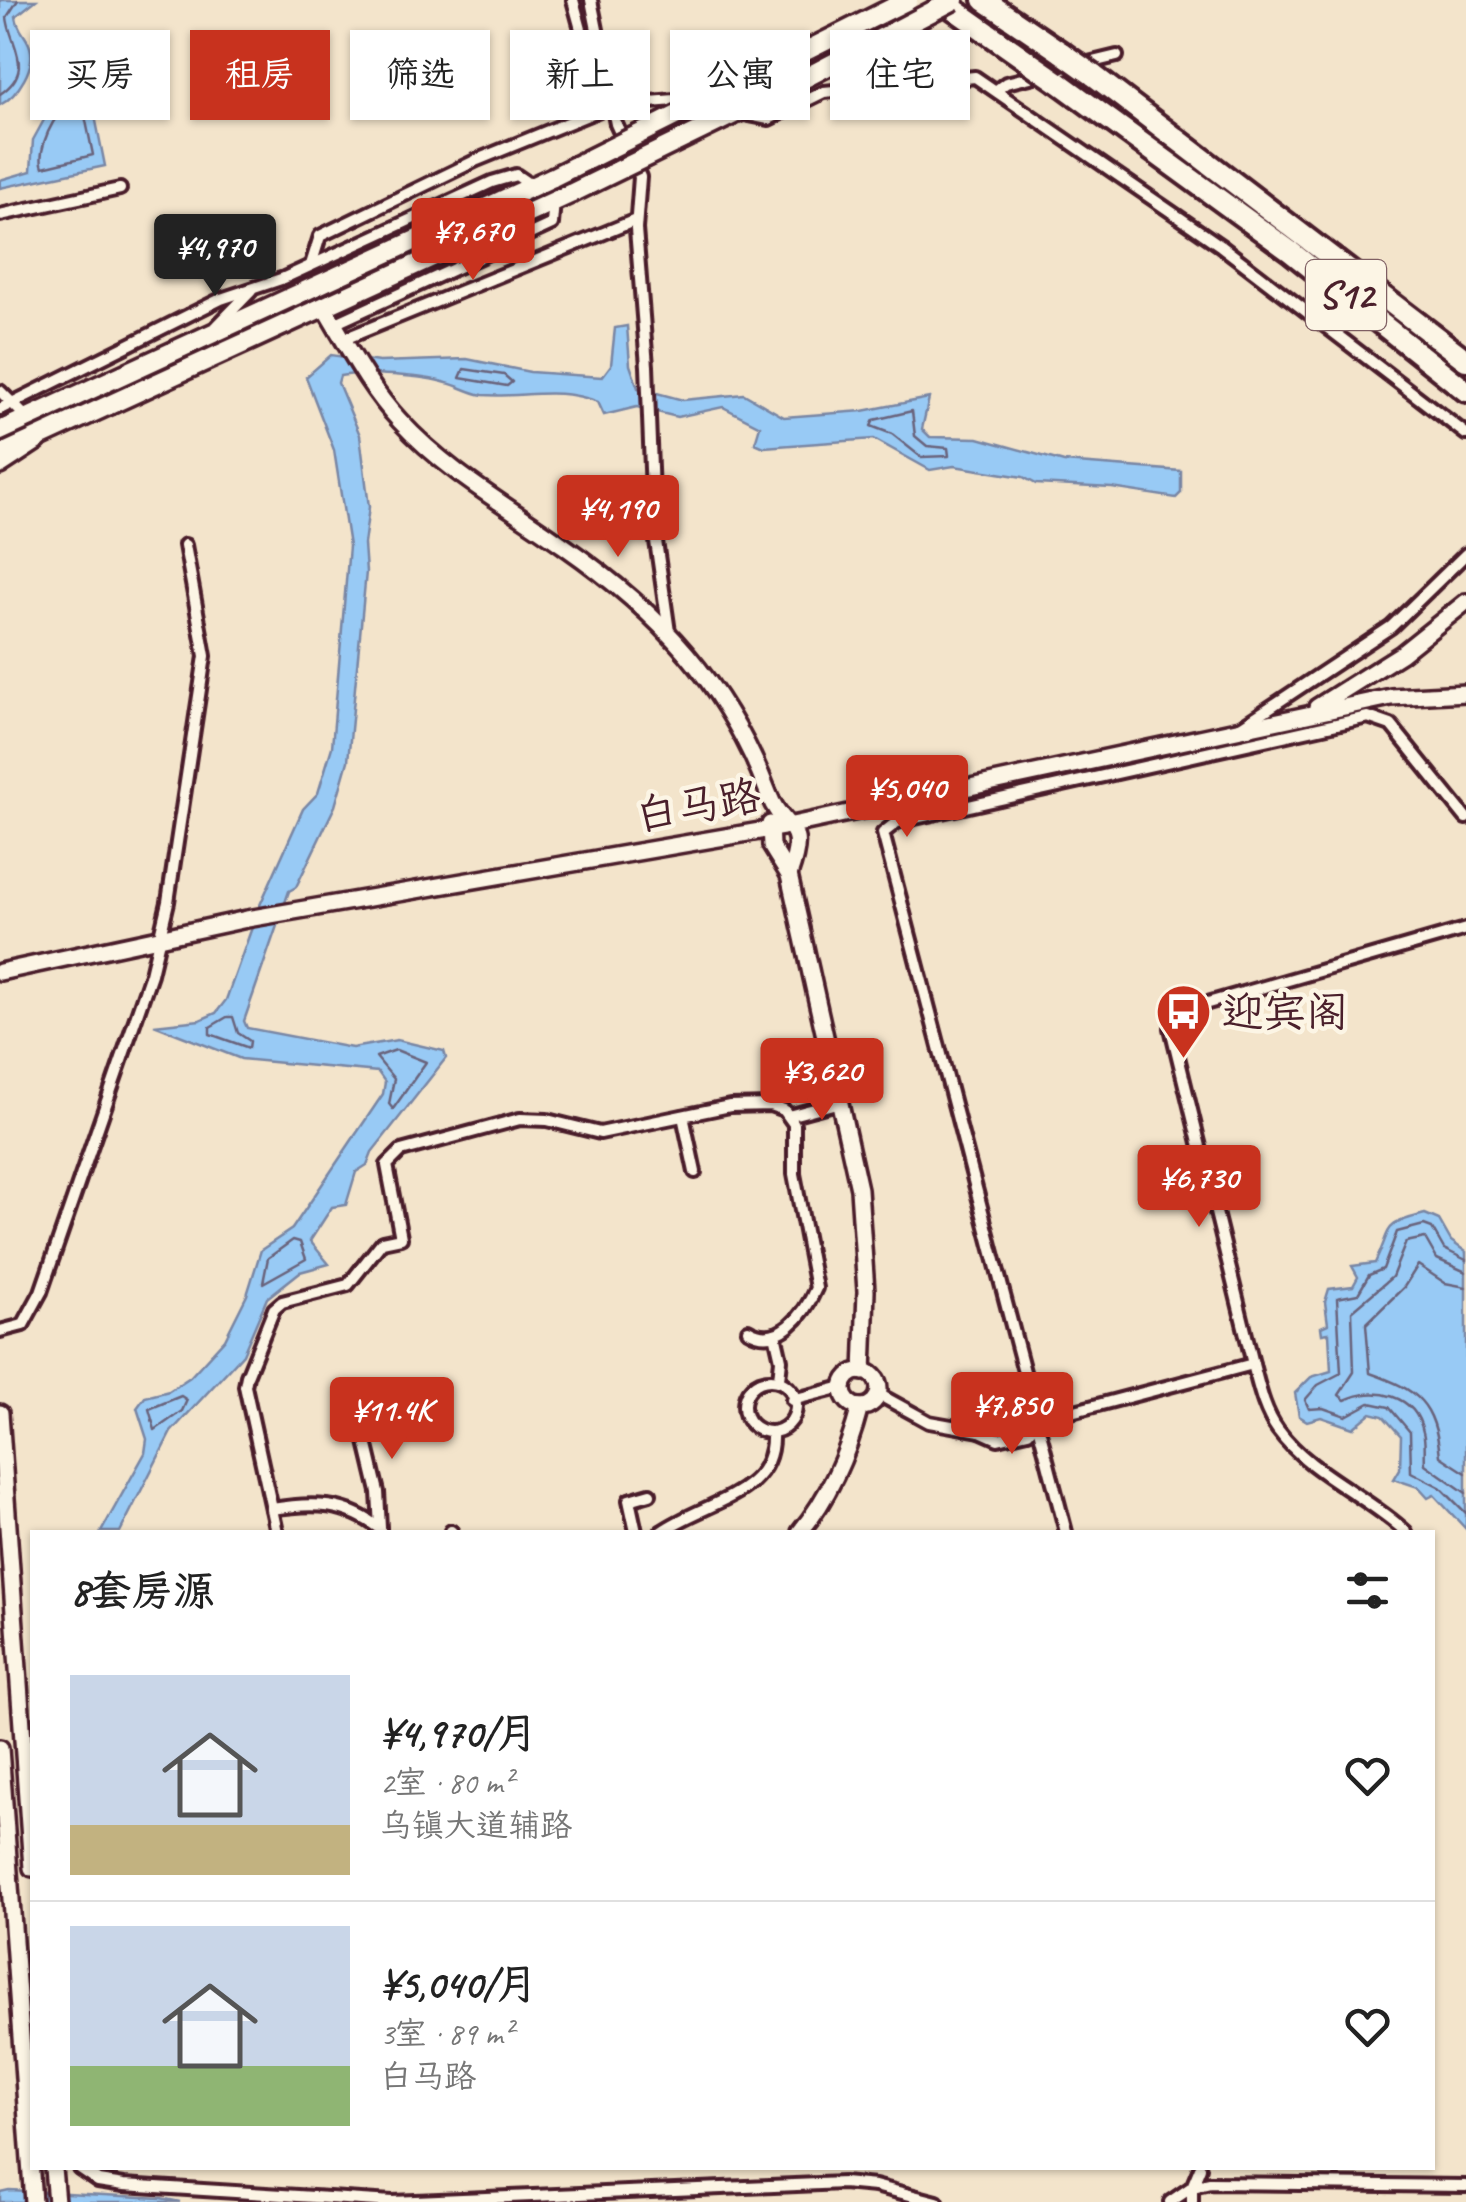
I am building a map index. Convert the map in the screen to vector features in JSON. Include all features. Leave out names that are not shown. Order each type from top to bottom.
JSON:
[{"type":"highway","name":"S12","points":[[942,0],[1215,195],[1466,391]]},
{"type":"highway","name":"S12","points":[[984,0],[1230,176],[1466,360]]},
{"type":"main road","points":[[0,431],[533,187],[908,0]]},
{"type":"main road","points":[[0,456],[554,201],[761,102],[954,0]]},
{"type":"main road","points":[[78,395],[87,416]]},
{"type":"street","points":[[572,0],[581,30]]},
{"type":"street","points":[[590,0],[596,30]]},
{"type":"street","points":[[998,89],[1006,83],[1117,56]]},
{"type":"street","points":[[650,102],[675,100],[763,119],[832,90],[975,77],[998,89],[1221,246],[1466,434]]},
{"type":"street","points":[[312,265],[320,236],[477,160],[575,120]]},
{"type":"street","points":[[618,120],[640,177],[636,220],[650,422],[652,520],[669,632]]},
{"type":"street","points":[[0,408],[221,298],[252,290],[312,265],[507,176],[516,176],[533,187]]},
{"type":"street","points":[[0,215],[120,189]]},
{"type":"street","points":[[334,324],[552,224],[554,201]]},
{"type":"street","points":[[345,341],[636,220]]},
{"type":"street","points":[[208,335],[252,290]]},
{"type":"street","points":[[324,306],[370,382],[400,422],[466,480],[568,548],[669,632],[710,679],[754,757],[773,805],[793,825],[798,850],[789,875]]},
{"type":"street","points":[[0,391],[27,418]]},
{"type":"street","points":[[0,466],[31,449],[43,436]]},
{"type":"street","points":[[0,1331],[24,1324],[41,1292],[161,936],[204,656],[184,546]]},
{"type":"street","points":[[1237,729],[1391,627],[1466,554]]},
{"type":"street","points":[[1305,715],[1389,662],[1466,602]]},
{"type":"street","name":"白马路","points":[[0,972],[247,919],[769,830],[1391,697],[1466,694]]},
{"type":"street","points":[[1065,1530],[883,844],[888,826],[1368,717],[1390,725],[1466,818]]},
{"type":"street","points":[[773,805],[771,846],[789,875],[864,1227],[863,1372]]},
{"type":"street","points":[[1403,1530],[1283,1437],[1265,1406],[1174,1052],[1174,1021],[1186,1009],[1466,929]]},
{"type":"street","points":[[277,1530],[245,1386],[248,1376],[274,1310],[282,1302],[348,1285],[382,1242],[402,1238],[388,1177],[391,1156],[502,1122],[546,1120],[600,1134],[752,1105],[770,1106],[792,1115],[840,1102]]},
{"type":"street","points":[[748,1330],[756,1335],[775,1334],[798,1319],[816,1288],[794,1174],[792,1115]]},
{"type":"street","points":[[683,1116],[695,1172]]},
{"type":"street","points":[[775,1334],[782,1360],[779,1379]]},
{"type":"street","points":[[980,1431],[1024,1417],[1037,1421],[1253,1364]]},
{"type":"street","points":[[792,1400],[843,1387],[852,1374],[863,1372],[874,1377],[878,1394],[929,1422],[980,1431],[998,1440],[1028,1432],[1037,1421]]},
{"type":"street","points":[[779,1379],[786,1384],[792,1400],[792,1422],[772,1433],[753,1427],[746,1397],[755,1382],[779,1379]]},
{"type":"street","points":[[843,1387],[849,1402],[860,1407],[871,1404],[878,1394]]},
{"type":"street","points":[[356,1400],[378,1492],[382,1530]]},
{"type":"street","points":[[802,1530],[818,1511],[838,1471],[860,1407]]},
{"type":"street","points":[[0,1413],[5,1542],[18,1670],[26,1688],[30,1808]]},
{"type":"street","points":[[1007,1421],[1011,1436]]},
{"type":"street","points":[[665,1530],[756,1483],[771,1462],[772,1433]]},
{"type":"street","points":[[636,1530],[630,1500],[650,1494]]},
{"type":"street","points":[[272,1510],[329,1505],[367,1518],[382,1530]]},
{"type":"street","points":[[0,1748],[3,1840],[33,2202]]},
{"type":"street","points":[[83,2170],[98,2182],[124,2185],[392,2202],[843,2183],[875,2186],[937,2202]]},
{"type":"street","points":[[1192,2202],[1192,2186],[1199,2170]]},
{"type":"street","points":[[53,2171],[56,2202]]},
{"type":"street","points":[[1170,2202],[1192,2186],[1306,2181],[1466,2186]]},
{"type":"water","points":[[0,0],[36,0],[16,16],[30,48],[28,71],[19,88],[0,105]]},
{"type":"water","points":[[44,120],[96,120],[105,166],[0,188],[0,180],[31,171],[33,140]]},
{"type":"water","points":[[627,326],[630,365],[638,388],[683,400],[744,394],[784,417],[863,411],[929,398],[922,429],[930,437],[978,438],[1064,462],[1181,471],[1181,493],[1176,498],[1112,488],[1036,484],[1023,477],[954,466],[930,470],[874,439],[764,447],[755,443],[760,426],[723,407],[677,417],[637,407],[604,415],[598,402],[583,397],[483,395],[424,378],[340,376],[338,383],[360,435],[369,507],[348,761],[335,806],[296,887],[289,891],[244,1021],[247,1028],[352,1048],[397,1040],[444,1051],[446,1058],[372,1152],[367,1165],[356,1172],[346,1205],[332,1207],[310,1241],[329,1264],[300,1272],[267,1298],[243,1354],[171,1432],[121,1530],[102,1530],[145,1453],[147,1439],[137,1408],[145,1397],[169,1391],[190,1377],[225,1339],[247,1295],[261,1250],[292,1229],[383,1094],[385,1082],[378,1072],[241,1059],[154,1025],[200,1020],[216,1013],[226,1000],[260,905],[303,809],[318,793],[332,747],[349,546],[334,450],[306,377],[331,355],[379,362],[467,359],[530,372],[602,377],[611,365],[615,328]]},
{"type":"water","points":[[1425,1214],[1439,1220],[1451,1241],[1466,1252],[1466,1529],[1434,1495],[1428,1498],[1418,1487],[1394,1479],[1400,1469],[1401,1436],[1383,1416],[1371,1413],[1353,1428],[1321,1417],[1307,1421],[1299,1416],[1295,1393],[1311,1377],[1331,1371],[1329,1333],[1322,1334],[1321,1327],[1328,1324],[1325,1302],[1329,1289],[1353,1286],[1358,1277],[1352,1266],[1375,1263],[1394,1225]]},
{"type":"water","points":[[0,2192],[180,2202],[0,2202]]},
{"type":"place","name":"迎宾阁","points":[[1183,1061]]}]
